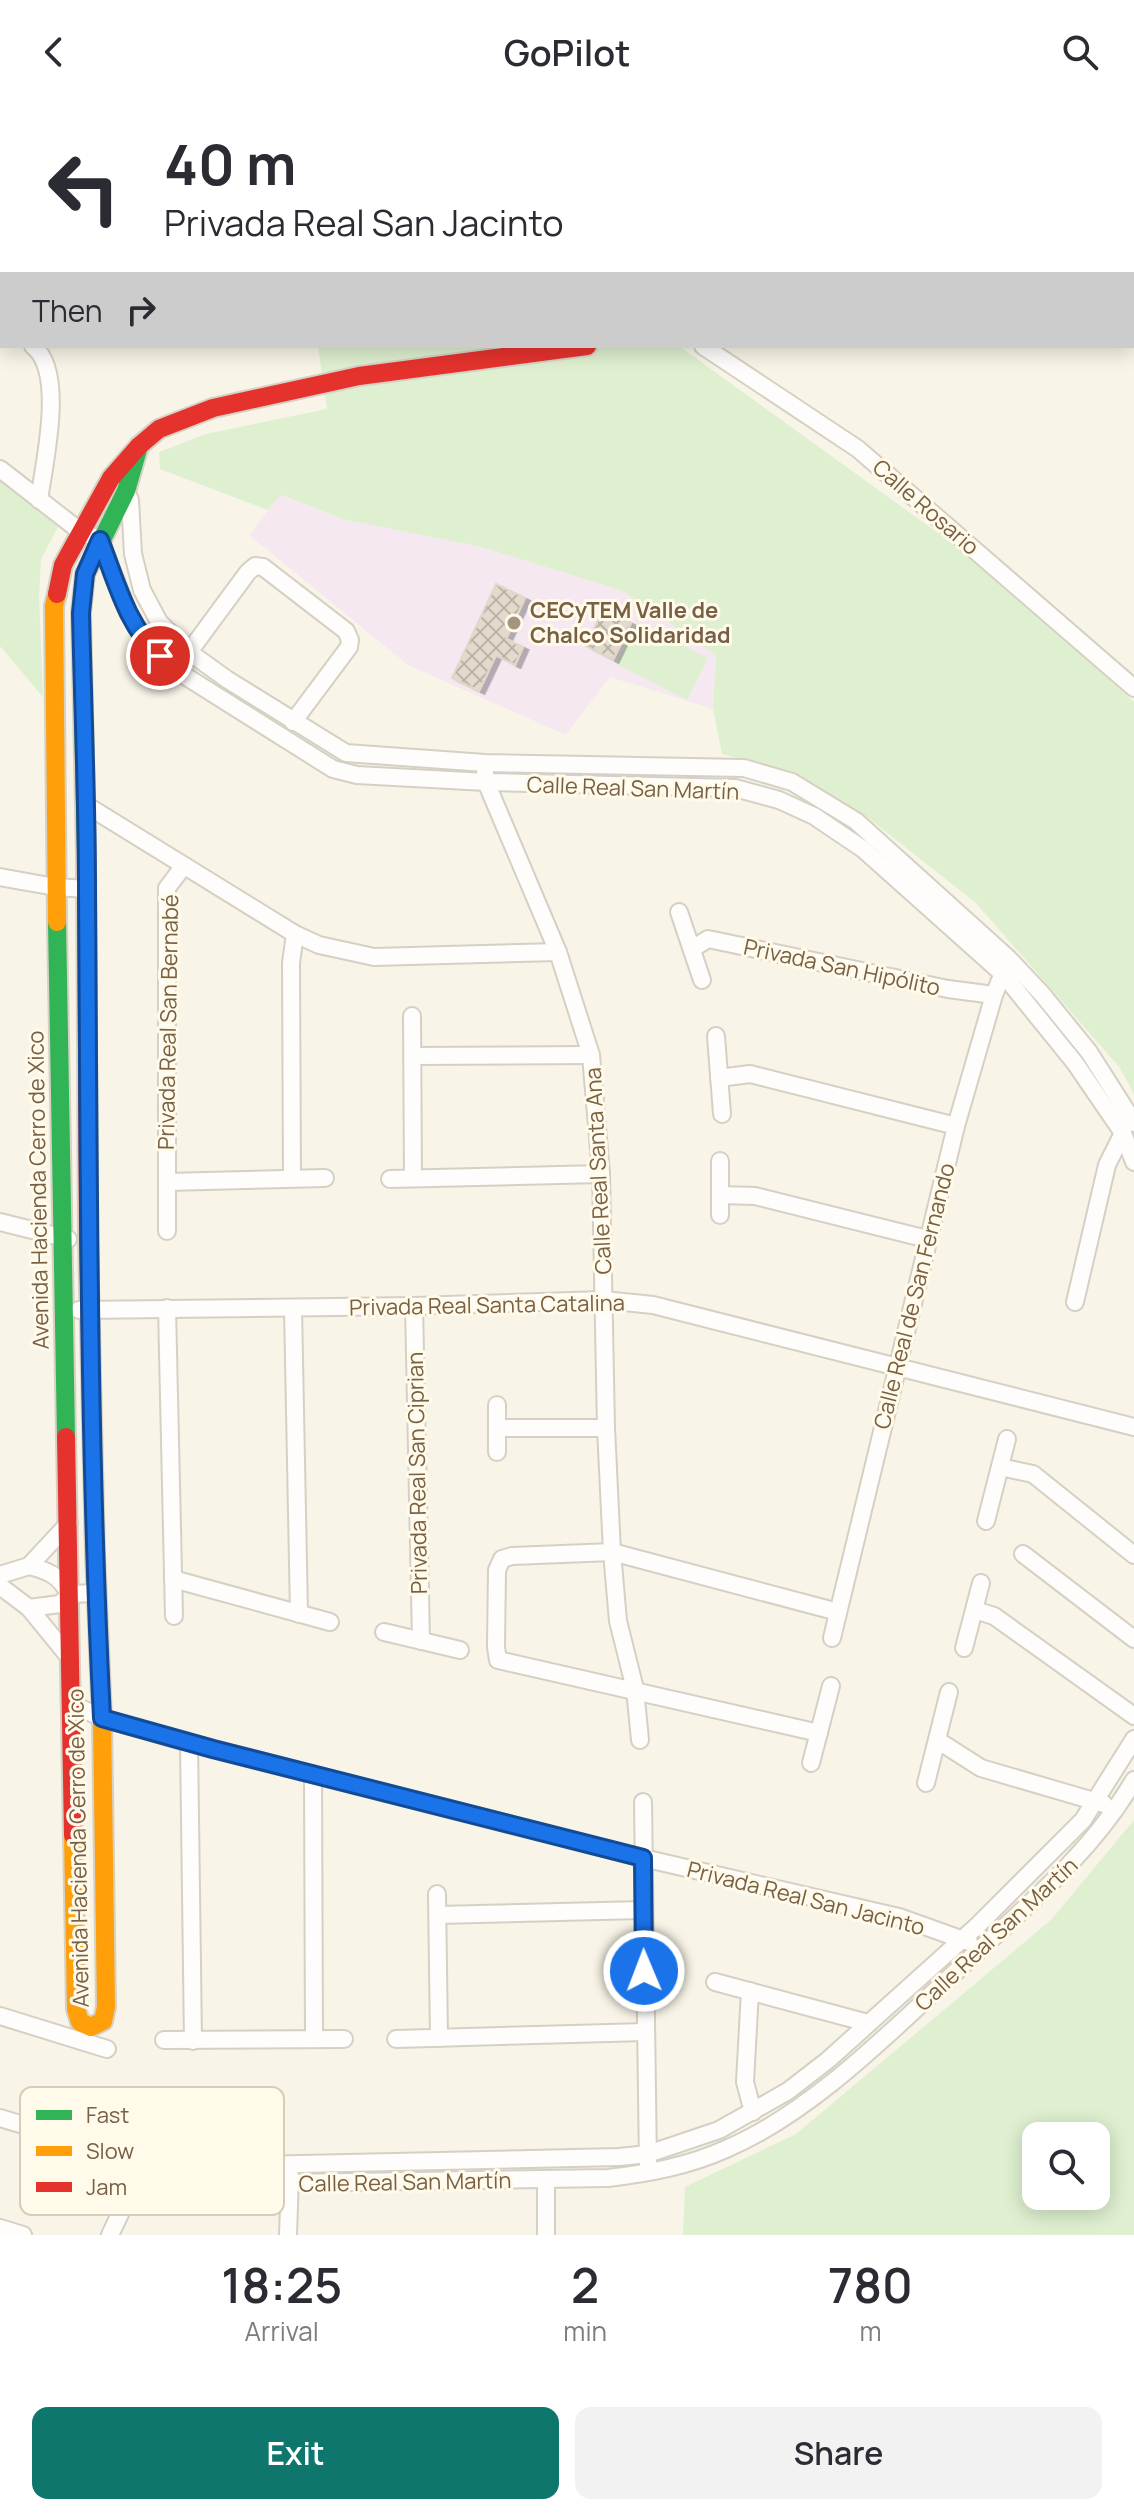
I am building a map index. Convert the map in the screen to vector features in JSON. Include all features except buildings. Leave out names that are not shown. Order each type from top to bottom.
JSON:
[{"type":"street","points":[[35,348],[41,353],[53,402],[39,500]]},
{"type":"street","name":"Avenida Hacienda Cerro de Xico","points":[[139,446],[126,491],[85,574],[81,613],[87,889],[88,1240],[102,1718],[106,2007],[103,2021],[91,2027],[80,2022],[76,2009],[69,1657],[69,1523],[55,887],[54,606],[63,565],[111,478],[139,446],[159,429],[213,408],[359,376],[572,348]]},
{"type":"street","name":"Calle Rosario","points":[[706,348],[858,449],[1134,688]]},
{"type":"street","points":[[0,469],[80,531],[100,540]]},
{"type":"street","points":[[111,478],[126,491]]},
{"type":"street","name":"Calle Real San Martín","points":[[126,491],[130,500],[133,554],[142,590],[159,622],[189,652],[293,722],[346,753],[485,763],[744,768],[792,782],[856,821],[1006,966],[1089,1052],[1128,1128],[1134,1162]]},
{"type":"street","name":"Calle Real San Martín","points":[[100,540],[128,612],[146,643],[174,669],[333,769],[357,775],[486,782],[735,788],[779,800],[814,816],[863,849],[1006,966]]},
{"type":"street","points":[[189,652],[255,566],[263,567],[346,631],[350,640],[349,647],[293,722]]},
{"type":"street","name":"Calle Real Santa Ana","points":[[485,763],[486,782],[558,952],[591,1055],[601,1174],[612,1552],[618,1621],[635,1689],[640,1740]]},
{"type":"street","points":[[86,805],[183,867],[319,945],[374,957],[558,952]]},
{"type":"street","name":"Privada Real San Bernabé","points":[[167,1231],[167,888],[183,867]]},
{"type":"street","points":[[0,877],[87,889]]},
{"type":"street","points":[[679,912],[702,980]]},
{"type":"street","points":[[292,1178],[291,963],[295,934]]},
{"type":"street","name":"Privada San Hipólito","points":[[692,949],[708,939],[948,989],[994,995]]},
{"type":"street","name":"Calle Real de San Fernando","points":[[832,1638],[956,1126],[994,995],[1006,966]]},
{"type":"street","points":[[412,1016],[413,1178]]},
{"type":"street","points":[[716,1036],[722,1114]]},
{"type":"street","points":[[413,1056],[591,1055]]},
{"type":"street","points":[[719,1078],[750,1074],[956,1126]]},
{"type":"street","points":[[1075,1302],[1107,1165],[1128,1128]]},
{"type":"street","points":[[720,1161],[720,1215]]},
{"type":"street","points":[[390,1179],[601,1174]]},
{"type":"street","name":"Privada Real San Bernabé","points":[[167,1182],[325,1178]]},
{"type":"street","points":[[721,1195],[755,1196],[927,1239]]},
{"type":"street","points":[[0,1222],[63,1239],[88,1240]]},
{"type":"street","name":"Privada Real Santa Catalina","points":[[64,1310],[414,1306],[604,1300],[653,1305],[1134,1427]]},
{"type":"street","name":"Privada Real San Ciprian","points":[[414,1306],[421,1641]]},
{"type":"street","points":[[167,1308],[174,1616]]},
{"type":"street","points":[[293,1308],[299,1614]]},
{"type":"street","points":[[497,1405],[497,1452]]},
{"type":"street","points":[[497,1428],[606,1428]]},
{"type":"street","points":[[986,1521],[1007,1439]]},
{"type":"street","points":[[1000,1467],[1033,1474],[1134,1555]]},
{"type":"street","points":[[0,1575],[29,1566],[69,1523]]},
{"type":"street","points":[[819,1733],[498,1660],[497,1570],[502,1559],[512,1556],[612,1552],[838,1612]]},
{"type":"street","points":[[1023,1554],[1134,1639]]},
{"type":"street","points":[[29,1566],[52,1572],[70,1594]]},
{"type":"street","points":[[173,1579],[330,1622]]},
{"type":"street","points":[[964,1648],[981,1583]]},
{"type":"street","points":[[0,1586],[29,1608],[69,1657]]},
{"type":"street","points":[[29,1608],[60,1604],[70,1594],[96,1593]]},
{"type":"street","points":[[975,1610],[994,1616],[1134,1716]]},
{"type":"street","points":[[384,1632],[460,1650]]},
{"type":"street","points":[[811,1763],[831,1686]]},
{"type":"street","points":[[926,1783],[949,1692]]},
{"type":"street","name":"Privada Real San Jacinto","points":[[72,1704],[102,1718],[313,1775],[643,1858],[899,1917],[982,1947]]},
{"type":"street","name":"Calle Real San Martín","points":[[284,2163],[648,2154],[719,2130],[788,2091],[828,2060],[962,1939],[1083,1820],[1134,1739]]},
{"type":"street","points":[[937,1740],[981,1768],[1117,1809]]},
{"type":"street","points":[[189,1743],[193,2041]]},
{"type":"street","points":[[313,1775],[314,2039]]},
{"type":"street","name":"Calle Real San Martín","points":[[284,2184],[546,2180],[648,2174],[682,2166],[728,2149],[785,2118],[872,2049],[1085,1850],[1117,1809],[1134,1780]]},
{"type":"street","points":[[643,1802],[648,2174]]},
{"type":"street","points":[[437,1894],[439,2038]]},
{"type":"street","points":[[438,1915],[643,1910]]},
{"type":"street","points":[[715,1982],[868,2023]]},
{"type":"street","points":[[750,1991],[745,2082],[753,2112]]},
{"type":"street","points":[[0,2016],[107,2049]]},
{"type":"street","points":[[396,2039],[645,2032]]},
{"type":"street","points":[[164,2040],[344,2039]]},
{"type":"street","points":[[0,2118],[20,2124]]},
{"type":"street","points":[[288,2235],[289,2163]]},
{"type":"street","points":[[546,2180],[546,2235]]},
{"type":"street","points":[[110,2235],[119,2215]]},
{"type":"street","points":[[0,2228],[23,2235]]},
{"type":"shaded area","name":"CECyTEM Valle de Chalco Solidaridad","points":[[280,495],[343,519],[481,547],[623,591],[716,655],[713,709],[610,677],[566,735],[408,665],[249,535]]},
{"type":"green space","points":[[318,348],[682,348],[981,564],[1134,702],[1134,1094],[1120,1068],[976,903],[867,817],[795,773],[722,754],[713,709],[716,655],[623,591],[481,547],[343,519],[281,495],[268,510],[160,469],[159,452],[206,434],[327,409]]},
{"type":"green space","points":[[0,479],[58,527],[41,559],[39,596],[43,697],[0,646]]},
{"type":"green space","points":[[637,622],[708,658],[687,700],[616,664]]},
{"type":"green space","points":[[1134,1820],[1134,2235],[683,2235],[685,2187],[796,2134],[1051,1920]]},
{"type":"traffic: fast","points":[[86,855],[81,613],[85,574],[126,491],[139,446]]},
{"type":"traffic: fast","points":[[57,922],[66,1437]]},
{"type":"traffic: slow","points":[[57,594],[54,606],[57,922]]},
{"type":"traffic: slow","points":[[73,1835],[76,2009],[80,2022],[91,2027],[103,2021],[106,2007],[102,1718],[95,1555]]},
{"type":"traffic: jam","points":[[57,594],[63,565],[111,478],[159,429],[213,408],[359,376],[572,348]]},
{"type":"traffic: jam","points":[[86,855],[88,1240],[95,1555]]},
{"type":"traffic: jam","points":[[66,1437],[73,1835]]},
{"type":"place","name":"CECyTEM Valle de Chalco Solidaridad","points":[[514,623]]},
{"type":"route","points":[[160,656],[146,643],[128,612],[100,540],[85,574],[81,613],[87,889],[88,1240],[102,1718],[643,1858],[644,1971]]}]
